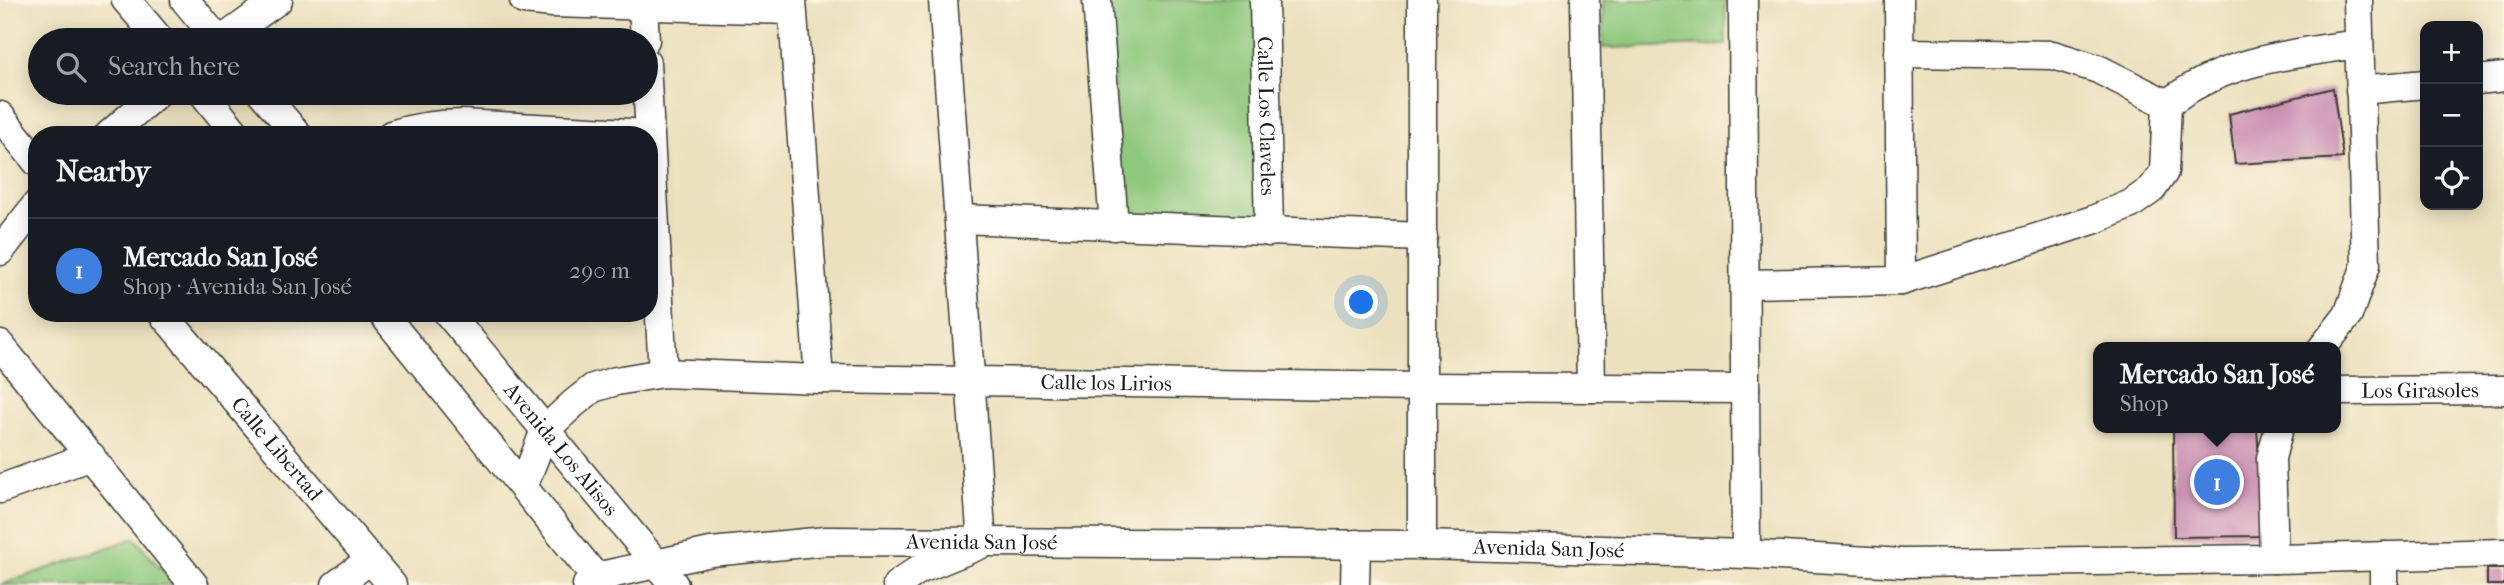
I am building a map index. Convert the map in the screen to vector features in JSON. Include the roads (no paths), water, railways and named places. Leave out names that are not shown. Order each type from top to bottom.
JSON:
[{"type":"street","points":[[125,0],[150,28]]},
{"type":"street","points":[[185,0],[210,28]]},
{"type":"street","points":[[237,28],[278,0]]},
{"type":"street","points":[[524,0],[643,6],[792,5],[819,379]]},
{"type":"street","points":[[897,585],[918,570],[982,544],[943,0]]},
{"type":"street","points":[[1097,0],[1114,226]]},
{"type":"street","name":"Calle Los Claveles","points":[[1264,0],[1269,232]]},
{"type":"street","points":[[1422,0],[1422,545]]},
{"type":"street","points":[[1585,0],[1591,388]]},
{"type":"street","points":[[1743,0],[1746,554]]},
{"type":"street","points":[[1899,0],[1901,281]]},
{"type":"street","points":[[2327,342],[2348,315],[2366,265],[2358,0]]},
{"type":"street","points":[[643,6],[644,28]]},
{"type":"street","points":[[2167,104],[2187,89],[2239,66],[2270,57],[2359,44]]},
{"type":"street","points":[[1899,53],[2053,55],[2098,69],[2167,104]]},
{"type":"street","points":[[2483,79],[2504,77]]},
{"type":"street","points":[[2360,90],[2420,84]]},
{"type":"street","points":[[1745,284],[1901,281],[2093,220],[2131,204],[2152,189],[2164,172],[2167,104]]},
{"type":"street","points":[[119,126],[143,105]]},
{"type":"street","points":[[213,105],[230,126]]},
{"type":"street","points":[[272,105],[290,126]]},
{"type":"street","points":[[648,105],[649,126]]},
{"type":"street","points":[[0,116],[28,151]]},
{"type":"street","points":[[426,126],[500,126]]},
{"type":"street","points":[[0,251],[28,215]]},
{"type":"street","points":[[959,219],[1423,237]]},
{"type":"street","points":[[658,288],[663,373]]},
{"type":"street","name":"Calle Libertad","points":[[170,322],[392,585]]},
{"type":"street","points":[[389,322],[523,487],[595,582]]},
{"type":"street","name":"Avenida Los Alisos","points":[[455,322],[665,575]]},
{"type":"street","points":[[0,345],[194,585]]},
{"type":"street","name":"Calle los Lirios","points":[[523,487],[545,430],[593,388],[663,373],[819,379],[1745,389]]},
{"type":"street","name":"Los Girasoles","points":[[2341,390],[2504,390]]},
{"type":"street","points":[[2274,559],[2271,458],[2278,433]]},
{"type":"street","points":[[0,489],[91,456]]},
{"type":"street","name":"Avenida San José","points":[[595,582],[665,575],[747,547],[826,541],[982,544],[1356,544],[1746,554],[1903,563],[1953,574],[2274,559],[2504,553]]},
{"type":"street","points":[[1355,585],[1356,544]]},
{"type":"street","points":[[2384,556],[2384,585]]},
{"type":"street","points":[[336,585],[370,560]]},
{"type":"place","name":"Mercado San José","points":[[2217,482]]}]
